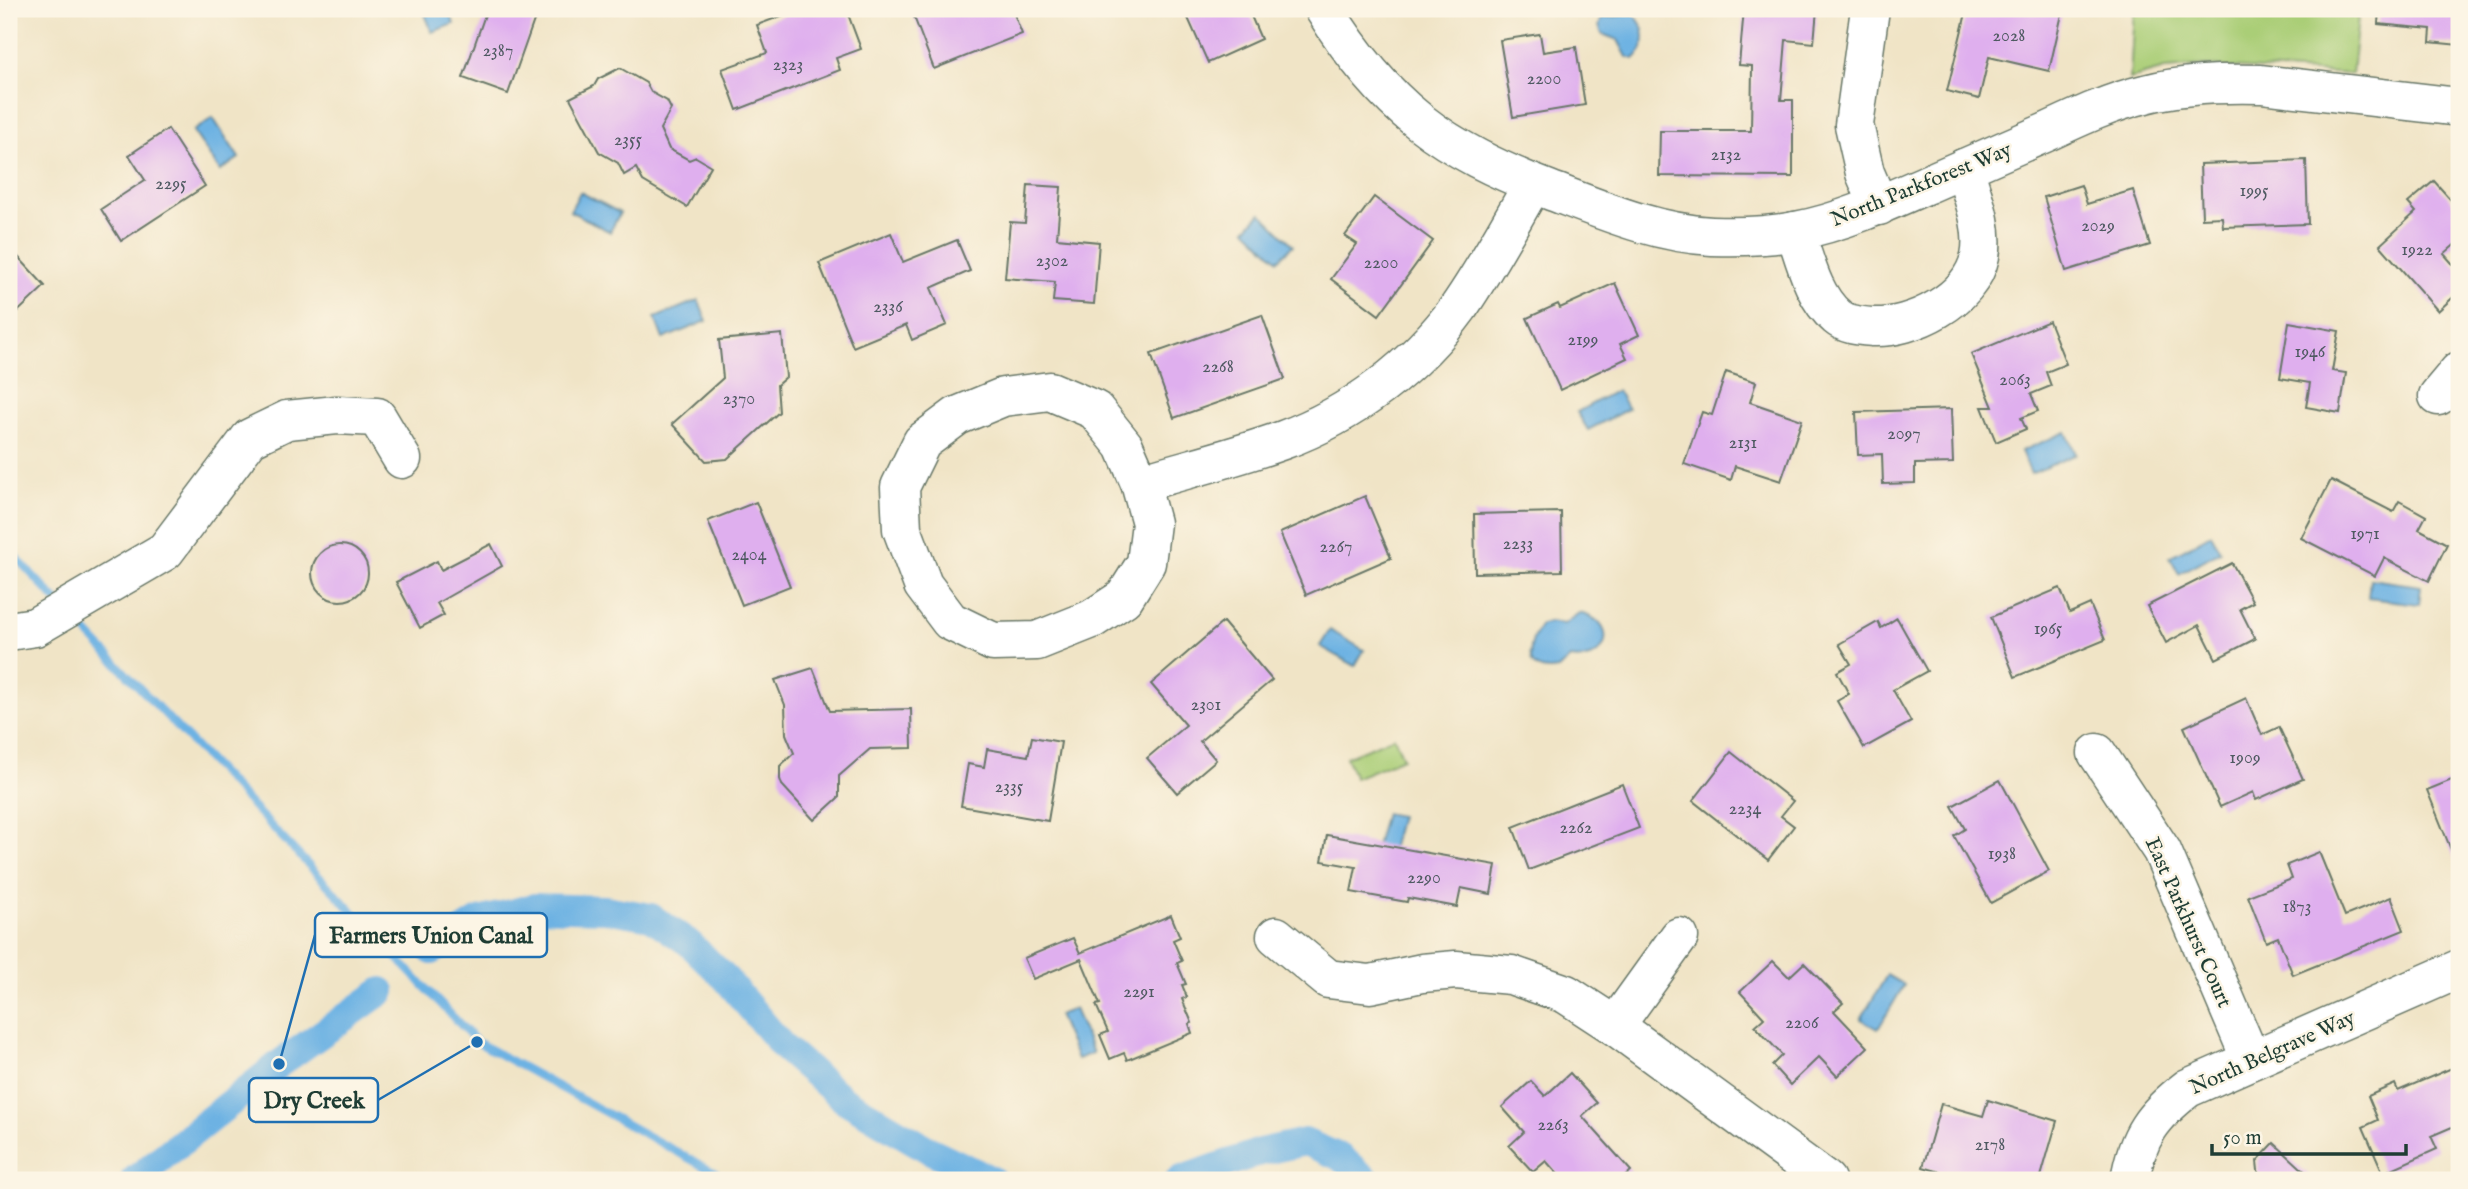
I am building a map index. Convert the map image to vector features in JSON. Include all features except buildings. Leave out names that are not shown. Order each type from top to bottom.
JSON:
[{"type":"street","name":"North Parkforest Way","points":[[1324,9],[1346,44],[1374,80],[1406,112],[1448,143],[1488,165],[1533,184],[1633,221],[1710,236],[1749,236],[1795,231],[1841,220],[1879,206],[2095,110],[2145,94],[2187,86],[2261,84],[2459,107]]},
{"type":"street","points":[[1870,9],[1854,125],[1864,173],[1879,206]]},
{"type":"street","points":[[1795,231],[1818,290],[1838,318],[1858,326],[1891,328],[1920,318],[1954,297],[1967,282],[1979,260],[1982,244],[1979,220],[1965,168]]},
{"type":"street","points":[[1140,483],[1284,440],[1334,417],[1383,385],[1421,351],[1457,309],[1533,184]]},
{"type":"street","points":[[1050,391],[1096,410],[1125,446],[1140,483],[1152,523],[1146,564],[1124,598],[1092,619],[1037,641],[993,642],[950,621],[923,585],[901,529],[900,488],[922,442],[957,416],[1003,397],[1050,391]]},
{"type":"street","points":[[9,631],[34,627],[164,551],[250,438],[287,421],[337,415],[377,417],[402,458]]},
{"type":"street","name":"East Parkhurst Court","points":[[2097,753],[2162,851],[2251,1060]]},
{"type":"street","points":[[1276,936],[1328,979],[1370,984],[1422,973],[1456,970],[1511,975],[1566,994],[1615,1026],[1826,1180]]},
{"type":"street","points":[[1615,1026],[1679,937]]},
{"type":"street","name":"North Belgrave Way","points":[[2130,1180],[2134,1157],[2146,1130],[2164,1106],[2188,1088],[2459,969]]},
{"type":"green space","points":[[2134,9],[2359,9],[2352,74],[2206,66],[2165,69],[2130,79]]},
{"type":"green space","points":[[1394,737],[1403,758],[1355,778],[1346,757]]},
{"type":"water","points":[[423,9],[449,9],[454,24],[432,32]]},
{"type":"water","points":[[1633,14],[1641,24],[1644,36],[1642,49],[1634,59],[1627,57],[1618,40],[1602,34],[1599,26],[1602,18]]},
{"type":"water","points":[[213,118],[239,158],[220,171],[193,131]]},
{"type":"water","points":[[580,192],[620,213],[610,232],[570,211]]},
{"type":"water","points":[[1261,213],[1293,245],[1278,260],[1246,229]]},
{"type":"water","points":[[698,300],[707,321],[663,339],[655,318]]},
{"type":"water","points":[[1617,390],[1628,409],[1588,430],[1577,412]]},
{"type":"water","points":[[2066,432],[2076,454],[2031,474],[2021,451]]},
{"type":"water","points":[[2211,534],[2220,551],[2179,574],[2170,557]]},
{"type":"water","points":[[2370,579],[2421,586],[2419,604],[2368,598]]},
{"type":"water","points":[[1579,613],[1601,625],[1605,642],[1601,649],[1594,655],[1570,658],[1558,669],[1538,668],[1533,663],[1531,649],[1541,624],[1564,624]]},
{"type":"water","points":[[1330,630],[1364,650],[1355,666],[1320,646]]},
{"type":"water","points":[[1385,813],[1400,816],[1391,850],[1376,846]]},
{"type":"water","points":[[1887,975],[1904,985],[1878,1029],[1861,1019]]},
{"type":"water","points":[[1074,1009],[1093,1053],[1077,1059],[1058,1015]]},
{"type":"waterway","points":[[9,550],[57,601]]},
{"type":"waterway","points":[[74,619],[477,1042],[728,1180]]},
{"type":"waterway","points":[[432,951],[479,921],[534,907],[605,909],[651,917],[689,943],[726,979],[784,1048],[843,1099],[929,1150],[992,1180]]},
{"type":"waterway","points":[[134,1180],[279,1064],[382,991]]},
{"type":"waterway","points":[[1179,1180],[1260,1152],[1305,1142],[1340,1157],[1367,1180]]},
{"type":"place","name":"Dry Creek","points":[[477,1042]]},
{"type":"place","name":"Farmers Union Canal","points":[[279,1064]]}]
